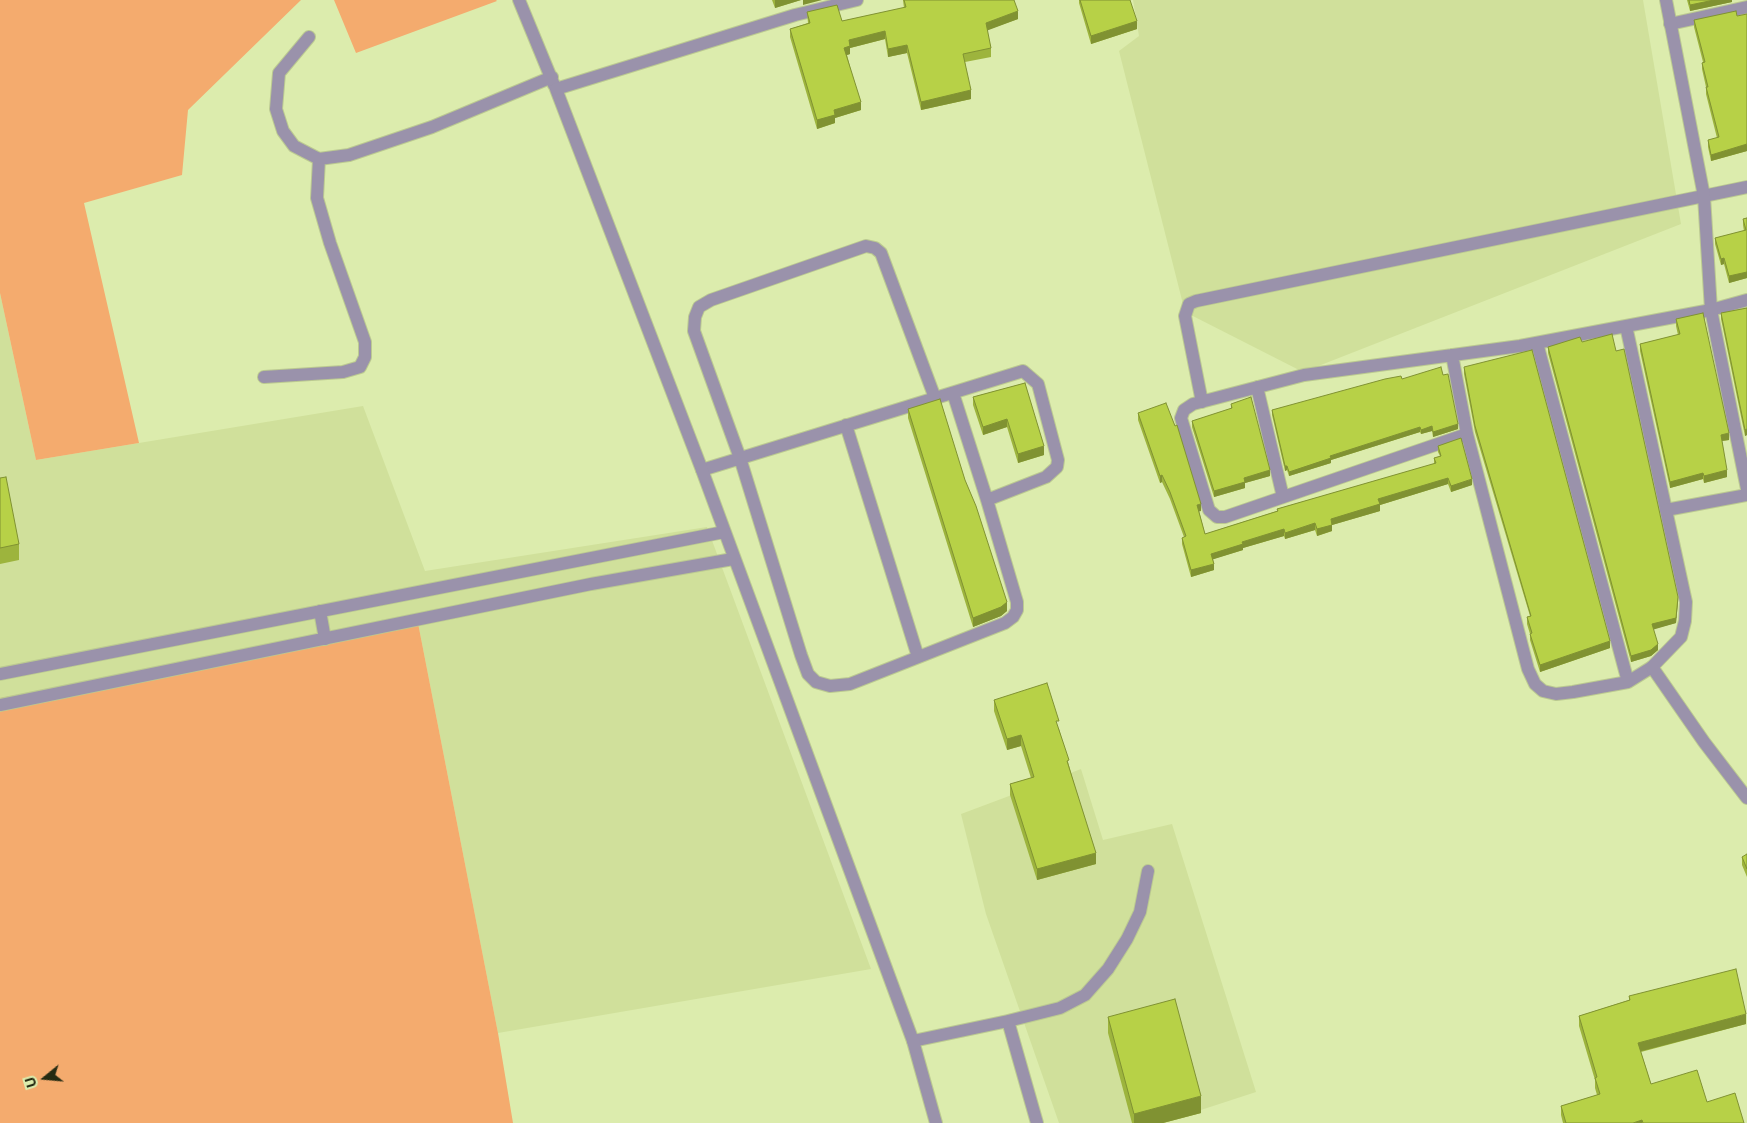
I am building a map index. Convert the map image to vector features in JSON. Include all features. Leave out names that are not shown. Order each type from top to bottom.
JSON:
[{"type":"street","points":[[519,0],[554,84],[702,470],[733,560],[913,1041],[936,1123]]},
{"type":"street","points":[[309,37],[279,73],[276,109],[283,131],[294,146],[319,159],[349,154],[554,84],[795,15],[857,0]]},
{"type":"street","points":[[1666,0],[1704,196],[1711,310],[1747,490]]},
{"type":"street","points":[[1670,24],[1747,7]]},
{"type":"street","points":[[264,377],[343,372],[360,367],[365,357],[365,342],[330,243],[318,198],[319,159]]},
{"type":"street","points":[[1202,402],[1185,316],[1189,304],[1196,301],[1747,187]]},
{"type":"street","points":[[935,398],[881,253],[866,246],[711,300],[699,307],[695,317],[694,331],[740,458],[808,674],[816,682],[830,686],[850,684],[1004,623],[1013,617],[1017,610],[1017,602],[988,500],[953,393]]},
{"type":"street","points":[[1468,434],[1225,517],[1216,517],[1209,510],[1181,418],[1184,410],[1202,402],[1304,375],[1537,343],[1711,310],[1747,300]]},
{"type":"street","points":[[1452,355],[1468,434],[1528,669],[1536,684],[1543,691],[1556,694],[1628,682],[1652,667],[1681,637],[1685,621],[1686,602],[1626,326]]},
{"type":"street","points":[[1537,343],[1628,682]]},
{"type":"street","points":[[702,470],[1023,371],[1038,384],[1058,460],[1057,467],[1046,477],[988,500]]},
{"type":"street","points":[[1257,387],[1283,497]]},
{"type":"street","points":[[846,425],[918,656]]},
{"type":"street","points":[[1666,510],[1747,495]]},
{"type":"street","points":[[0,674],[724,532]]},
{"type":"street","points":[[0,705],[325,640],[591,584],[733,560]]},
{"type":"street","points":[[320,611],[325,640]]},
{"type":"street","points":[[1652,667],[1704,742],[1747,798]]},
{"type":"street","points":[[913,1041],[1008,1022],[1060,1008],[1085,995],[1108,969],[1127,939],[1140,912],[1148,871]]},
{"type":"street","points":[[1008,1022],[1037,1123]]},
{"type":"shaded area","points":[[0,0],[301,0],[188,110],[182,175],[84,203],[139,443],[36,460],[0,293]]},
{"type":"shaded area","points":[[334,0],[496,0],[497,1],[356,53]]},
{"type":"shaded area","points":[[1133,0],[1643,0],[1681,224],[1303,372],[1185,312],[1119,51],[1139,36]]},
{"type":"shaded area","points":[[0,293],[36,460],[363,406],[425,571],[707,527],[871,969],[498,1033],[418,623],[0,698]]},
{"type":"shaded area","points":[[418,623],[498,1033],[513,1123],[0,1123],[0,698]]},
{"type":"shaded area","points":[[1081,769],[1103,840],[1172,824],[1256,1092],[1161,1123],[1059,1123],[986,914],[961,814]]},
{"type":"building","points":[[904,0],[1014,0],[1018,11],[986,23],[991,48],[963,54],[971,90],[921,102],[907,45],[888,49],[885,31],[849,40],[850,46],[844,48],[861,102],[834,110],[835,115],[817,120],[790,29],[810,23],[807,12],[837,5],[842,21],[906,7]]},
{"type":"building","points":[[1080,0],[1130,0],[1137,21],[1091,36]]},
{"type":"building","points":[[1689,0],[1714,0],[1690,5]]},
{"type":"building","points":[[1736,11],[1737,16],[1747,14],[1747,144],[1711,155],[1708,140],[1719,137],[1706,87],[1708,87],[1702,63],[1705,62],[1694,20]]},
{"type":"building","points":[[1747,218],[1747,272],[1729,276],[1724,258],[1721,259],[1715,238],[1746,230],[1743,219]]},
{"type":"building","points":[[1747,308],[1747,429],[1745,430],[1721,313]]},
{"type":"building","points":[[1703,313],[1729,433],[1721,435],[1727,470],[1704,476],[1703,473],[1670,482],[1640,344],[1680,334],[1676,319]]},
{"type":"building","points":[[1612,334],[1616,351],[1624,349],[1678,597],[1676,618],[1652,624],[1658,644],[1651,650],[1631,656],[1548,347],[1580,337],[1582,342]]},
{"type":"building","points":[[1532,350],[1610,641],[1540,665],[1530,634],[1532,633],[1527,617],[1531,616],[1475,426],[1464,367]]},
{"type":"building","points":[[1441,367],[1443,375],[1448,374],[1458,424],[1433,432],[1432,426],[1421,430],[1420,427],[1330,456],[1331,458],[1289,472],[1287,466],[1285,466],[1272,410],[1385,379],[1401,376],[1402,379]]},
{"type":"building","points":[[1025,383],[1044,446],[1018,454],[1007,419],[983,427],[973,397]]},
{"type":"building","points":[[1251,397],[1270,470],[1244,478],[1245,482],[1214,491],[1192,421],[1232,408],[1231,404]]},
{"type":"building","points":[[940,399],[965,480],[976,506],[1007,602],[1001,607],[973,618],[908,409]]},
{"type":"building","points":[[1166,403],[1175,426],[1177,425],[1201,504],[1197,505],[1205,534],[1278,511],[1277,509],[1436,463],[1434,458],[1441,456],[1438,446],[1461,438],[1472,479],[1451,486],[1448,478],[1378,499],[1380,504],[1331,519],[1332,525],[1317,529],[1315,523],[1285,533],[1284,529],[1242,542],[1243,544],[1211,554],[1214,564],[1191,570],[1182,538],[1186,536],[1170,492],[1162,475],[1160,476],[1138,413]]},
{"type":"building","points":[[6,477],[19,544],[0,548],[0,478]]},
{"type":"building","points":[[1047,683],[1059,721],[1056,721],[1069,760],[1067,761],[1096,853],[1037,869],[1010,784],[1034,777],[1021,735],[1007,739],[994,700]]},
{"type":"building","points":[[1747,854],[1747,869],[1742,857]]},
{"type":"building","points":[[1736,969],[1746,1014],[1638,1043],[1651,1084],[1697,1070],[1707,1102],[1735,1093],[1744,1123],[1643,1123],[1642,1120],[1633,1123],[1566,1123],[1561,1106],[1600,1094],[1595,1078],[1597,1077],[1579,1016],[1630,1000],[1629,996]]},
{"type":"building","points":[[1175,999],[1201,1096],[1134,1114],[1108,1017]]}]
